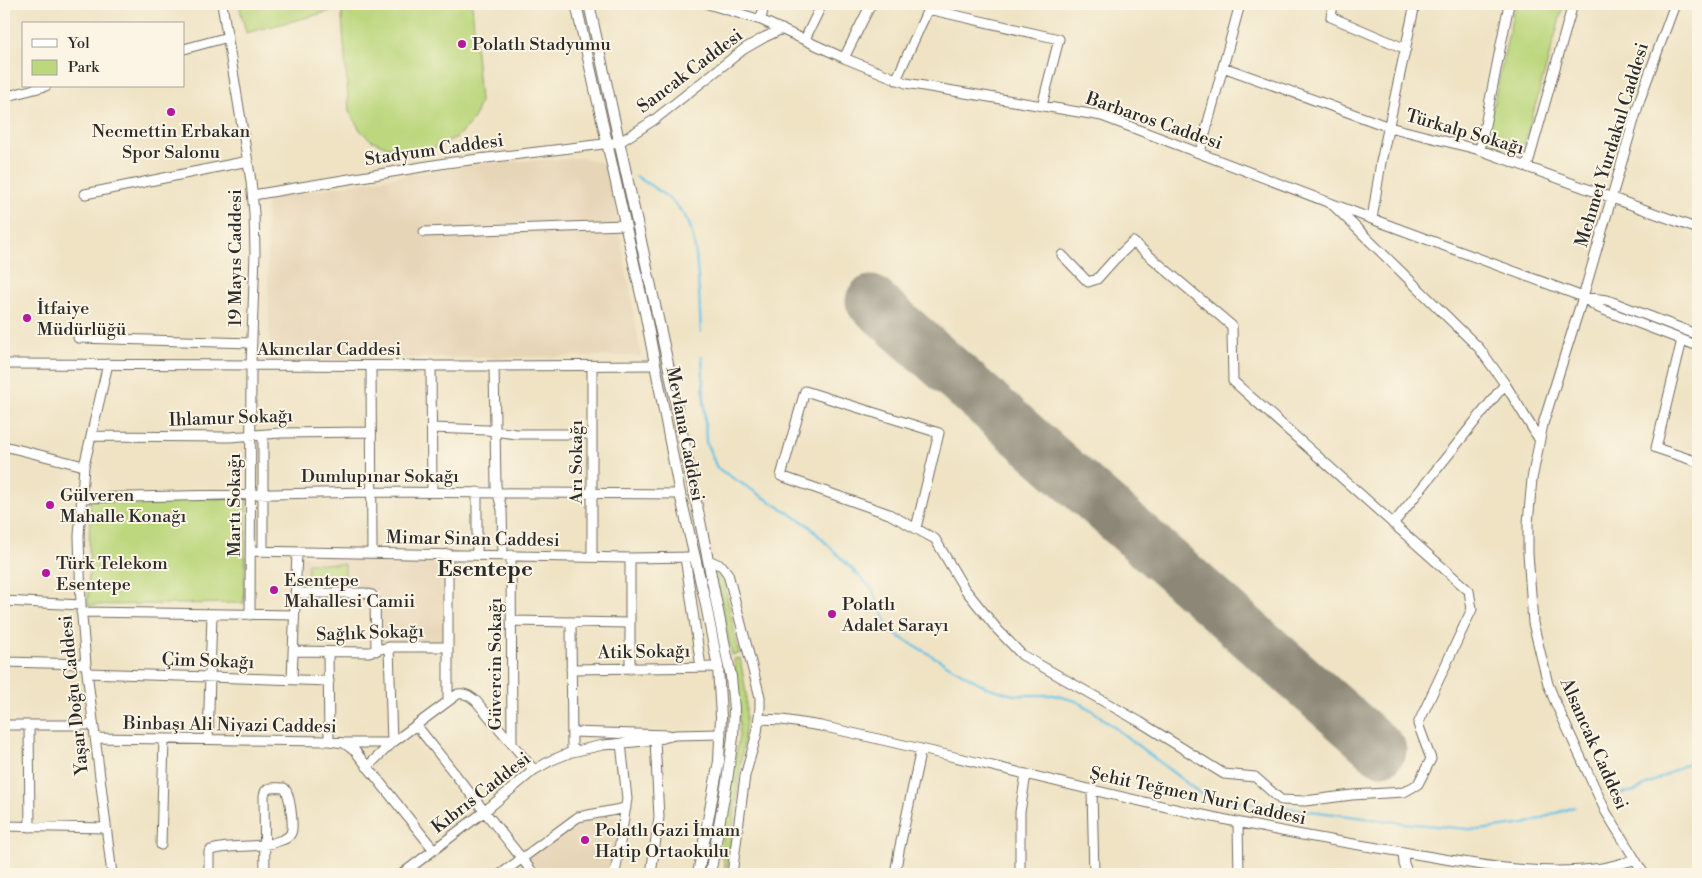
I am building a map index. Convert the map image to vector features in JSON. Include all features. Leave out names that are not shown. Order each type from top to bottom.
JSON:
[{"type":"main road","name":"Mevlana Caddesi","points":[[576,4],[626,226],[680,494],[690,557],[718,667],[721,734],[716,780],[698,874]]},
{"type":"main road","name":"Mevlana Caddesi","points":[[589,4],[620,142],[729,664],[734,709],[729,765],[710,874]]},
{"type":"street","name":"19 Mayıs Caddesi","points":[[222,4],[253,195],[255,253],[251,365]]},
{"type":"street","name":"Barbaros Caddesi","points":[[708,4],[761,20],[896,80],[920,86],[1102,116],[1583,297],[1607,300],[1698,335]]},
{"type":"street","points":[[761,20],[764,4]]},
{"type":"street","points":[[805,39],[822,4]]},
{"type":"street","points":[[844,58],[871,4]]},
{"type":"street","points":[[1200,152],[1240,4]]},
{"type":"street","points":[[1333,4],[1331,17],[1406,49]]},
{"type":"street","points":[[1372,219],[1415,4]]},
{"type":"street","points":[[1480,150],[1509,4]]},
{"type":"street","points":[[1527,167],[1573,4]]},
{"type":"street","name":"Mehmet Yurdakul Caddesi","points":[[1583,297],[1640,99],[1675,4]]},
{"type":"street","points":[[896,80],[929,6],[1060,39],[1042,106]]},
{"type":"street","name":"Sancak Caddesi","points":[[620,142],[654,120],[744,49],[765,36],[782,29]]},
{"type":"street","points":[[185,49],[228,37]]},
{"type":"street","name":"Türkalp Sokağı","points":[[1223,68],[1389,127],[1480,150],[1698,229]]},
{"type":"street","points":[[4,97],[38,88]]},
{"type":"street","name":"Stadyum Caddesi","points":[[253,195],[446,163],[609,145],[620,142]]},
{"type":"street","points":[[85,194],[248,161]]},
{"type":"street","points":[[1330,203],[1479,348],[1505,384],[1539,439]]},
{"type":"street","points":[[424,232],[626,226]]},
{"type":"street","points":[[1062,255],[1088,282],[1097,279],[1133,242],[1232,326],[1233,380]]},
{"type":"street","name":"Barbaros Caddesi","points":[[1583,297],[1599,308],[1698,346]]},
{"type":"street","name":"Alsancak Caddesi","points":[[1583,297],[1539,439],[1532,479],[1528,553],[1533,623],[1548,684],[1556,704],[1606,812],[1644,874]]},
{"type":"street","points":[[916,528],[939,433],[805,391],[780,476],[889,514],[935,539],[964,588],[997,629],[1022,655],[1140,722],[1224,774],[1255,777],[1281,800],[1305,801],[1352,795],[1404,792],[1418,784],[1431,759],[1418,724],[1472,610],[1469,591],[1233,380],[1232,333]]},
{"type":"street","points":[[78,338],[252,343]]},
{"type":"street","points":[[1682,340],[1656,448],[1698,462]]},
{"type":"street","name":"Akıncılar Caddesi","points":[[4,364],[654,365]]},
{"type":"street","name":"Yaşar Doğu Caddesi","points":[[108,364],[84,466],[79,536],[81,608],[86,669],[112,874]]},
{"type":"street","name":"Martı Sokağı","points":[[250,615],[251,365]]},
{"type":"street","points":[[431,365],[432,492]]},
{"type":"street","points":[[371,366],[370,492],[372,553]]},
{"type":"street","name":"Güvercin Sokağı","points":[[494,366],[497,492],[502,510],[507,555],[511,621],[512,743]]},
{"type":"street","name":"Arı Sokağı","points":[[592,366],[592,557]]},
{"type":"street","points":[[1393,524],[1505,384]]},
{"type":"street","points":[[431,428],[478,429],[516,434],[592,434]]},
{"type":"street","name":"Ihlamur Sokağı","points":[[92,436],[250,436],[280,433],[371,432]]},
{"type":"street","name":"Martı Sokağı","points":[[262,434],[263,551]]},
{"type":"street","points":[[4,446],[84,466]]},
{"type":"street","name":"Dumlupınar Sokağı","points":[[81,498],[370,492],[680,494]]},
{"type":"street","points":[[477,492],[477,555]]},
{"type":"street","name":"Mimar Sinan Caddesi","points":[[250,551],[630,558],[690,557]]},
{"type":"street","points":[[292,679],[297,552]]},
{"type":"street","points":[[448,554],[448,701]]},
{"type":"street","points":[[690,557],[701,667]]},
{"type":"street","points":[[630,558],[630,669]]},
{"type":"street","points":[[708,560],[722,566],[728,574],[760,697],[759,719],[745,776],[732,874]]},
{"type":"street","points":[[295,593],[365,593],[372,595],[375,600],[376,651]]},
{"type":"street","points":[[4,602],[81,608],[212,614],[294,615]]},
{"type":"street","points":[[208,739],[212,614]]},
{"type":"street","points":[[511,621],[630,623]]},
{"type":"street","points":[[571,622],[572,752]]},
{"type":"street","points":[[389,647],[392,743]]},
{"type":"street","name":"Sağlık Sokağı","points":[[293,651],[376,651],[389,647],[448,647]]},
{"type":"street","points":[[328,652],[329,741]]},
{"type":"street","name":"Çim Sokağı","points":[[4,662],[210,677],[329,681]]},
{"type":"street","name":"Atik Sokağı","points":[[572,669],[718,667]]},
{"type":"street","points":[[367,767],[392,743],[448,701],[458,694],[466,694],[476,700],[534,770]]},
{"type":"street","name":"Şehit Teğmen Nuri Caddesi","points":[[759,719],[782,720],[821,726],[1092,791],[1238,823],[1346,844],[1526,872],[1602,868],[1634,860]]},
{"type":"street","points":[[4,725],[93,724]]},
{"type":"street","points":[[29,725],[30,827]]},
{"type":"street","points":[[417,726],[534,874]]},
{"type":"street","name":"Kıbrıs Caddesi","points":[[572,732],[642,732],[675,735],[721,734]]},
{"type":"street","name":"Kıbrıs Caddesi","points":[[402,874],[485,811],[534,770],[552,760],[572,752],[621,743],[655,740],[675,735]]},
{"type":"street","name":"Binbaşı Ali Niyazi Caddesi","points":[[95,738],[329,741],[344,743],[354,751],[434,850]]},
{"type":"street","points":[[161,846],[164,739]]},
{"type":"street","points":[[651,874],[659,817],[655,740]]},
{"type":"street","points":[[344,743],[392,743]]},
{"type":"street","points":[[616,874],[626,808],[621,743]]},
{"type":"street","points":[[895,874],[921,749]]},
{"type":"street","points":[[1020,874],[1020,812],[1026,774]]},
{"type":"street","points":[[208,874],[211,850],[264,846],[287,838],[292,831],[288,793],[284,788],[271,788],[264,792],[264,846],[265,874]]},
{"type":"street","points":[[1092,791],[1094,874]]},
{"type":"street","points":[[501,874],[578,817],[626,808]]},
{"type":"street","points":[[1238,823],[1239,874]]},
{"type":"street","points":[[4,826],[106,828]]},
{"type":"street","points":[[1403,852],[1404,864],[1408,874]]},
{"type":"shaded area","points":[[584,158],[609,165],[641,356],[270,359],[266,199],[473,164]]},
{"type":"shaded area","points":[[302,556],[442,559],[443,641],[440,645],[379,643],[378,591],[300,590]]},
{"type":"shaded area","name":"Polatlı Gazi İmam Hatip Ortaokulu","points":[[619,815],[610,874],[540,874],[528,858],[580,821]]},
{"type":"green space","points":[[239,4],[329,4],[331,11],[246,33]]},
{"type":"green space","points":[[341,4],[472,4],[480,101],[474,119],[457,137],[431,149],[409,152],[387,147],[371,140],[360,130],[349,111]]},
{"type":"green space","points":[[1515,4],[1564,4],[1522,152],[1486,141]]},
{"type":"green space","points":[[247,498],[244,603],[88,605],[90,500]]},
{"type":"green space","points":[[308,563],[345,564],[345,587],[307,587]]},
{"type":"green space","points":[[715,568],[720,573],[724,583],[739,654],[732,655]]},
{"type":"green space","points":[[740,658],[746,693],[746,721],[727,874],[724,874],[725,863],[720,851],[739,736],[739,698],[734,659]]},
{"type":"waterway","points":[[636,176],[664,194],[686,218],[694,240],[701,332]]},
{"type":"waterway","points":[[702,356],[706,442],[717,468],[808,525],[872,589],[891,632],[986,687],[1013,695],[1054,695],[1076,701],[1093,711],[1201,794],[1210,798],[1404,823],[1479,830],[1525,824],[1574,807]]},
{"type":"waterway","points":[[1610,795],[1635,791],[1698,758]]},
{"type":"runway","points":[[871,301],[1381,750]]},
{"type":"place","name":"Polatlı Stadyumu","points":[[462,44]]},
{"type":"place","name":"Necmettin Erbakan Spor Salonu","points":[[171,112]]},
{"type":"place","name":"İtfaiye Müdürlüğü","points":[[27,318]]},
{"type":"place","name":"Gülveren Mahalle Konağı","points":[[50,505]]},
{"type":"place","name":"Türk Telekom Esentepe","points":[[46,573]]},
{"type":"place","name":"Esentepe Mahallesi Camii","points":[[274,590]]},
{"type":"place","name":"Polatlı Adalet Sarayı","points":[[832,614]]},
{"type":"place","name":"Polatlı Gazi İmam Hatip Ortaokulu","points":[[585,840]]},
{"type":"district","name":"Esentepe","points":[[485,569]]}]
